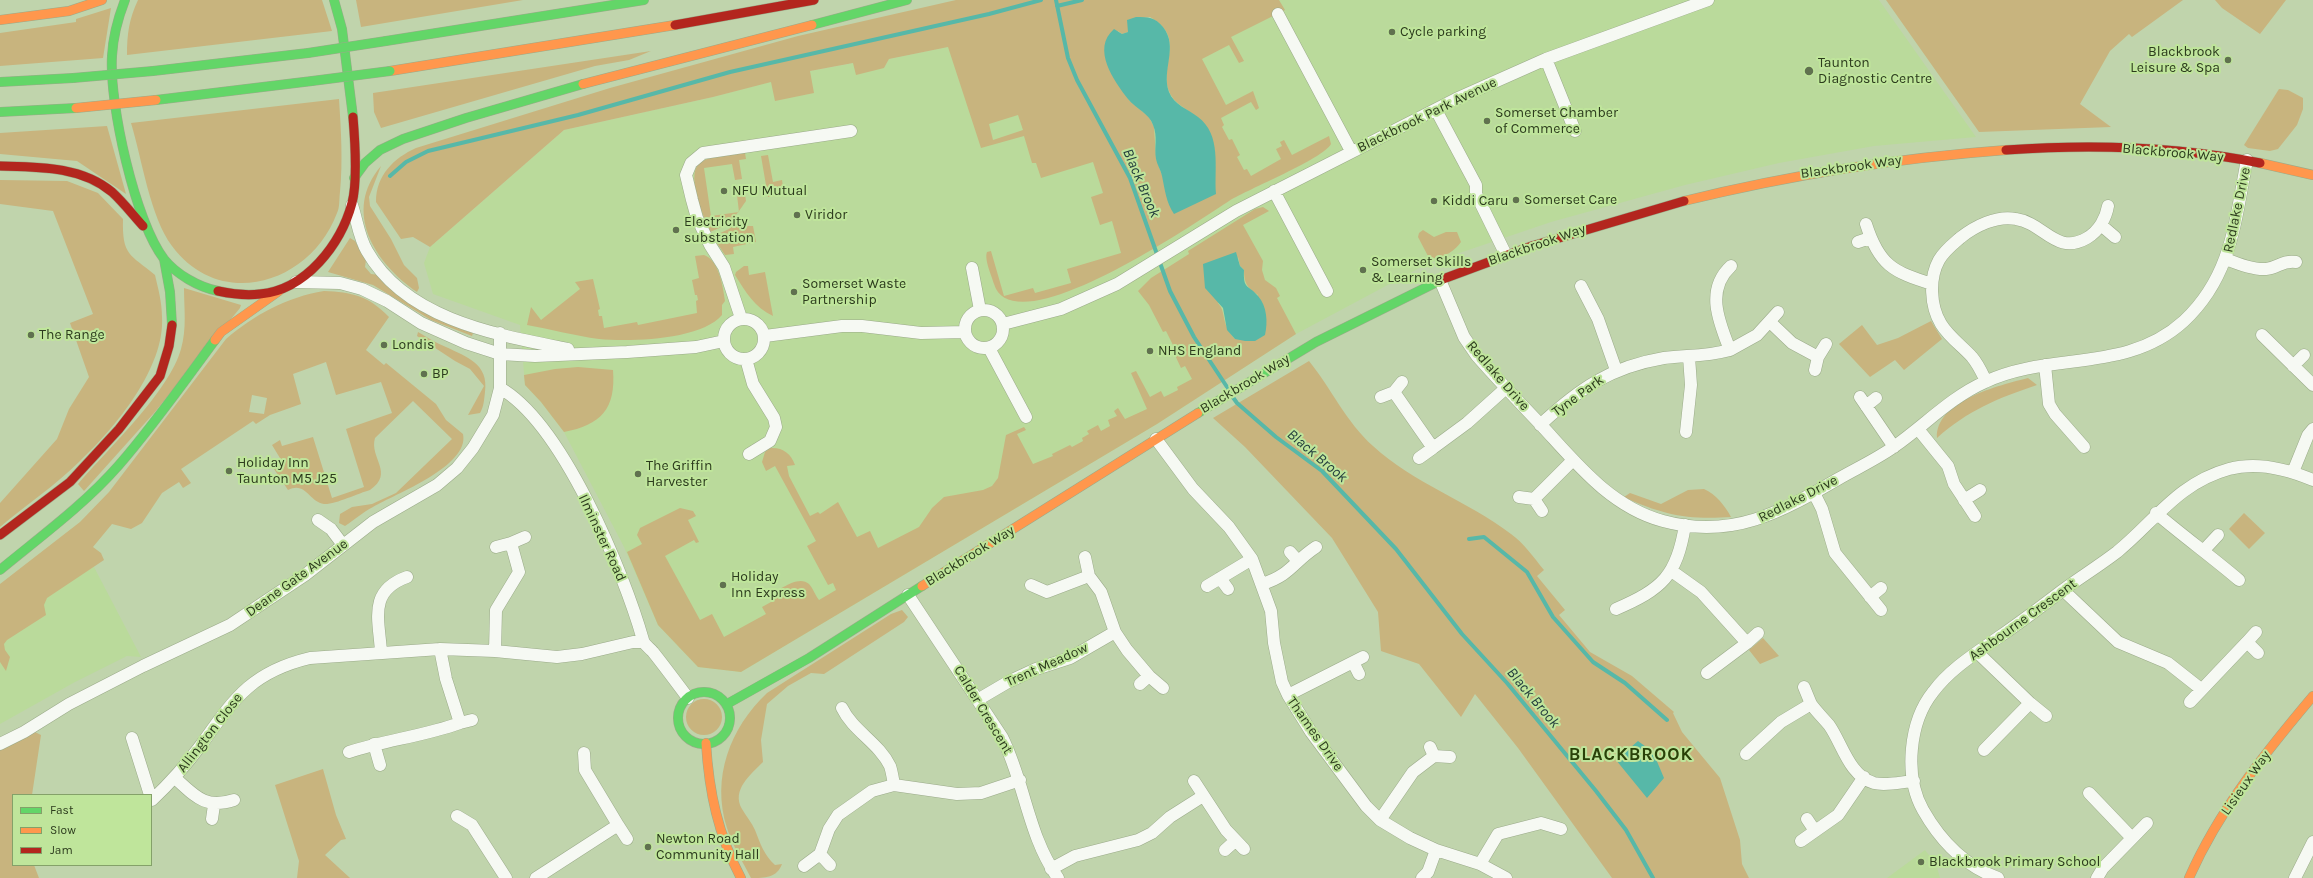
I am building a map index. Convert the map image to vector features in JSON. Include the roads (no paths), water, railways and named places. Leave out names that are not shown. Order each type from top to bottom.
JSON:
[{"type":"main road","points":[[0,20],[68,11],[102,0]]},
{"type":"main road","points":[[125,0],[119,15],[113,48],[112,80],[120,135],[150,234]]},
{"type":"main road","points":[[0,570],[83,501],[118,466],[163,411],[221,332],[281,290],[313,270],[327,254],[338,236],[352,203],[355,144],[353,107],[340,16],[334,0]]},
{"type":"main road","points":[[0,82],[73,78],[153,71],[308,53],[644,0]]},
{"type":"main road","points":[[0,112],[76,108],[156,100],[390,71],[582,41],[814,0]]},
{"type":"main road","points":[[354,178],[365,164],[380,150],[403,139],[466,118],[549,93],[907,0]]},
{"type":"main road","name":"Blackbrook Way","points":[[726,704],[808,658],[908,594],[1289,357],[1375,311],[1440,280],[1556,237],[1679,202],[1802,173],[1876,162],[1952,154],[2084,146],[2186,152],[2247,160],[2313,174]]},
{"type":"main road","points":[[0,166],[56,169],[78,174],[100,183],[124,203],[150,234],[164,259],[170,292],[172,328],[169,346],[160,376],[119,429],[70,482],[0,535]]},
{"type":"main road","points":[[164,259],[187,278],[200,286],[216,291],[244,296],[268,294],[281,290]]},
{"type":"main road","points":[[698,692],[706,692],[714,694],[726,704],[730,715],[727,730],[721,737],[706,743],[693,741],[681,729],[679,713],[688,698],[698,692]]},
{"type":"main road","name":"Lisieux Way","points":[[2189,878],[2212,833],[2251,771],[2313,696]]},
{"type":"main road","points":[[706,743],[708,782],[715,821],[740,877]]},
{"type":"street","name":"Blackbrook Park Avenue","points":[[1003,324],[1061,309],[1118,284],[1236,211],[1274,190],[1436,110],[1546,59],[1691,3],[1708,0]]},
{"type":"street","points":[[1278,14],[1351,151]]},
{"type":"street","points":[[1546,59],[1575,131]]},
{"type":"street","points":[[1436,110],[1476,185],[1476,194],[1506,255]]},
{"type":"street","points":[[742,318],[724,267],[710,245],[697,218],[686,175],[691,163],[703,153],[851,131]]},
{"type":"street","name":"Redlake Drive","points":[[1440,280],[1464,337],[1477,356],[1573,460],[1600,486],[1621,503],[1641,513],[1663,521],[1685,525],[1710,527],[1752,522],[1784,509],[1894,447],[1965,392],[1986,381],[2016,371],[2045,365],[2122,355],[2173,330],[2202,302],[2215,284],[2226,259],[2238,215],[2247,160]]},
{"type":"street","points":[[1274,190],[1327,291]]},
{"type":"street","points":[[352,203],[366,251],[397,288],[443,316],[474,327],[583,352]]},
{"type":"street","points":[[1986,381],[1973,359],[1941,324],[1933,301],[1932,284],[1939,260],[1946,250],[1967,233],[1983,224],[1998,219],[2016,218],[2030,223],[2050,238],[2065,244],[2079,243],[2092,235],[2101,225],[2106,215],[2108,206]]},
{"type":"street","points":[[1866,224],[1864,240],[1891,269],[1902,275],[1932,284]]},
{"type":"street","points":[[2101,225],[2115,237]]},
{"type":"street","name":"Redlake Drive","points":[[2226,259],[2255,268],[2267,269],[2290,258]]},
{"type":"street","points":[[1730,350],[1716,308],[1716,293],[1720,280],[1732,266]]},
{"type":"street","points":[[972,268],[980,310]]},
{"type":"street","points":[[295,282],[340,283],[362,289],[387,301],[421,323],[466,343],[500,354],[535,356],[583,352],[696,347],[724,341]]},
{"type":"street","name":"Tyne Park","points":[[1581,286],[1598,319],[1616,370]]},
{"type":"street","points":[[980,310],[994,312],[1003,324],[1001,339],[989,348],[976,347],[967,338],[965,332],[964,326],[970,316],[980,310]]},
{"type":"street","name":"Tyne Park","points":[[1540,425],[1561,405],[1580,391],[1616,370],[1666,358],[1710,356],[1730,350],[1757,334],[1778,312]]},
{"type":"street","points":[[742,318],[754,320],[763,330],[765,336],[761,352],[754,357],[746,359],[734,357],[729,353],[724,341],[728,326],[734,321],[742,318]]},
{"type":"street","points":[[1770,322],[1792,343],[1818,357]]},
{"type":"street","points":[[765,336],[842,326],[862,326],[921,333],[965,332]]},
{"type":"street","name":"Deane Gate Avenue","points":[[0,744],[24,732],[69,704],[123,676],[230,625],[305,574],[373,522],[437,484],[457,468],[473,448],[493,415],[500,388],[500,333]]},
{"type":"street","points":[[2262,335],[2313,385]]},
{"type":"street","points":[[1815,370],[1818,357],[1826,344]]},
{"type":"street","points":[[989,348],[1026,417]]},
{"type":"street","points":[[2293,366],[2304,355]]},
{"type":"street","points":[[1686,432],[1691,385],[1689,357]]},
{"type":"street","points":[[746,359],[753,384],[774,418],[776,427],[770,441],[749,454]]},
{"type":"street","points":[[2045,365],[2049,404],[2055,414],[2084,447]]},
{"type":"street","points":[[1381,397],[1394,392],[1402,382]]},
{"type":"street","name":"Ilminster Road","points":[[500,388],[512,396],[542,426],[578,485],[612,555],[640,626],[643,642]]},
{"type":"street","points":[[1419,458],[1467,423],[1506,388]]},
{"type":"street","points":[[1394,392],[1432,448]]},
{"type":"street","points":[[1876,398],[1863,401],[1894,447]]},
{"type":"street","points":[[1918,428],[1948,466],[1954,484],[1975,516]]},
{"type":"street","points":[[2293,472],[2308,436],[2313,430]]},
{"type":"street","name":"Thames Drive","points":[[1156,439],[1193,489],[1229,527],[1252,559],[1271,611],[1274,643],[1282,682],[1288,695],[1311,732],[1366,806],[1380,820],[1410,838],[1436,850],[1480,864],[1506,878]]},
{"type":"street","points":[[1534,499],[1573,460]]},
{"type":"street","name":"Ashbourne Crescent","points":[[1996,878],[1964,860],[1940,836],[1921,805],[1914,781],[1914,738],[1923,707],[1932,692],[1946,677],[2117,551],[2156,512],[2195,483],[2230,469],[2248,466],[2269,467],[2293,472],[2313,480]]},
{"type":"street","points":[[1964,500],[1980,490]]},
{"type":"street","points":[[1814,493],[1822,509],[1834,553],[1881,610]]},
{"type":"street","points":[[1519,497],[1534,499],[1542,511]]},
{"type":"street","points":[[2156,512],[2181,535],[2204,550],[2239,580]]},
{"type":"street","points":[[318,520],[331,529],[343,545]]},
{"type":"street","points":[[1616,609],[1641,599],[1672,572],[1683,546],[1685,525]]},
{"type":"street","points":[[2204,550],[2218,535]]},
{"type":"street","points":[[496,547],[525,537]]},
{"type":"street","points":[[495,650],[496,610],[519,572],[511,543]]},
{"type":"street","points":[[1262,584],[1278,579],[1290,571],[1294,556],[1316,547]]},
{"type":"street","points":[[1085,556],[1089,576],[1100,592],[1115,632],[1126,650],[1149,676],[1163,688]]},
{"type":"street","points":[[1207,586],[1252,559]]},
{"type":"street","points":[[1672,572],[1701,592],[1747,642]]},
{"type":"street","points":[[1031,584],[1047,597],[1089,576]]},
{"type":"street","points":[[381,652],[379,602],[389,586],[407,577]]},
{"type":"street","points":[[1220,578],[1228,589]]},
{"type":"street","points":[[1870,597],[1881,588]]},
{"type":"street","points":[[2063,590],[2118,642],[2168,663],[2201,689]]},
{"type":"street","name":"Calder Crescent","points":[[908,594],[979,699],[1009,751],[1020,780],[1029,818],[1040,847],[1055,874]]},
{"type":"street","name":"Trent Meadow","points":[[979,699],[1008,682],[1036,669],[1070,658],[1115,632]]},
{"type":"street","points":[[2190,702],[2256,632]]},
{"type":"street","points":[[1707,673],[1758,633]]},
{"type":"street","name":"Allington Close","points":[[152,797],[176,778],[230,704],[252,682],[284,665],[310,658],[440,649],[495,650],[557,656],[582,654],[634,642],[643,642]]},
{"type":"street","points":[[643,642],[652,650],[688,698]]},
{"type":"street","points":[[2247,642],[2258,653]]},
{"type":"street","points":[[440,649],[446,679],[460,724]]},
{"type":"street","points":[[1978,653],[2030,703],[2046,716]]},
{"type":"street","points":[[1288,695],[1358,660],[1359,674]]},
{"type":"street","points":[[1140,684],[1149,676]]},
{"type":"street","points":[[1804,687],[1811,704],[1829,725],[1848,759],[1864,777],[1872,782],[1882,784],[1914,781]]},
{"type":"street","points":[[1984,750],[2030,703]]},
{"type":"street","points":[[1746,754],[1761,747],[1781,722],[1811,704]]},
{"type":"street","points":[[842,717],[880,752],[890,767],[894,785]]},
{"type":"street","points":[[350,752],[374,744],[422,735],[472,720]]},
{"type":"street","name":"Allington Close","points":[[132,738],[150,794]]},
{"type":"street","points":[[374,744],[380,765]]},
{"type":"street","points":[[1380,820],[1413,772],[1432,751],[1450,757]]},
{"type":"street","points":[[584,753],[585,770],[627,838]]},
{"type":"street","points":[[1801,840],[1838,815],[1864,777]]},
{"type":"street","name":"Allington Close","points":[[176,778],[192,793],[206,803],[214,805]]},
{"type":"street","points":[[804,866],[820,854],[829,828],[838,815],[872,791],[894,785],[958,794],[980,793],[1020,780]]},
{"type":"street","points":[[1194,781],[1202,796],[1235,841],[1244,849]]},
{"type":"street","points":[[2089,793],[2132,838]]},
{"type":"street","points":[[1055,874],[1075,856],[1138,840],[1152,833],[1170,818],[1202,796]]},
{"type":"street","points":[[212,819],[214,805],[234,800]]},
{"type":"street","points":[[457,816],[472,824],[506,878]]},
{"type":"street","points":[[1807,820],[1815,831]]},
{"type":"street","points":[[1480,864],[1495,829],[1514,831],[1541,823],[1561,829]]},
{"type":"street","points":[[2097,878],[2103,868],[2147,823]]},
{"type":"street","points":[[536,878],[618,825]]},
{"type":"street","points":[[1225,850],[1235,841]]},
{"type":"street","points":[[2295,878],[2313,842]]},
{"type":"street","points":[[1422,878],[1428,872],[1436,850]]},
{"type":"street","points":[[820,854],[830,865]]},
{"type":"water","points":[[1136,17],[1151,18],[1157,21],[1168,35],[1170,42],[1167,75],[1169,92],[1178,104],[1206,124],[1214,142],[1216,194],[1174,214],[1167,200],[1157,161],[1153,125],[1149,117],[1131,102],[1122,92],[1111,74],[1105,55],[1107,37],[1114,29],[1122,34],[1128,32],[1127,20]]},
{"type":"water","points":[[1236,252],[1240,266],[1244,270],[1245,284],[1258,296],[1265,309],[1265,335],[1255,341],[1235,339],[1227,330],[1223,308],[1205,288],[1203,264]]},
{"type":"water","points":[[1638,741],[1653,752],[1664,778],[1647,798],[1616,760]]},
{"type":"waterway","points":[[390,176],[406,162],[428,151],[578,115],[730,72],[989,14],[1041,0]]},
{"type":"waterway","name":"Black Brook","points":[[1056,0],[1068,58],[1077,80],[1130,178],[1170,291],[1194,337],[1229,390]]},
{"type":"waterway","points":[[1057,6],[1082,0]]},
{"type":"waterway","name":"Black Brook","points":[[1232,396],[1237,403],[1276,437],[1322,471],[1396,549],[1462,634],[1507,683],[1596,791],[1626,830],[1653,878]]},
{"type":"waterway","points":[[1469,539],[1484,537],[1527,572],[1553,617],[1593,662],[1625,683],[1667,720]]},
{"type":"place","name":"Cycle parking","points":[[1392,32]]},
{"type":"place","name":"Blackbrook Leisure & Spa","points":[[2228,60]]},
{"type":"place","name":"Taunton Diagnostic Centre","points":[[1809,71]]},
{"type":"place","name":"Somerset Chamber of Commerce","points":[[1487,121]]},
{"type":"place","name":"NFU Mutual","points":[[724,191]]},
{"type":"place","name":"Somerset Care","points":[[1516,200]]},
{"type":"place","name":"Kiddi Caru","points":[[1434,201]]},
{"type":"place","name":"Viridor","points":[[797,215]]},
{"type":"place","name":"Electricity substation","points":[[676,230]]},
{"type":"place","name":"Somerset Skills & Learning","points":[[1363,270]]},
{"type":"place","name":"Somerset Waste Partnership","points":[[794,292]]},
{"type":"place","name":"The Range","points":[[31,335]]},
{"type":"place","name":"Londis","points":[[384,345]]},
{"type":"place","name":"NHS England","points":[[1150,351]]},
{"type":"place","name":"BP","points":[[424,374]]},
{"type":"place","name":"Holiday Inn Taunton M5 J25","points":[[229,471]]},
{"type":"place","name":"The Griffin Harvester","points":[[638,474]]},
{"type":"place","name":"Holiday Inn Express","points":[[723,585]]},
{"type":"place","name":"Newton Road Community Hall","points":[[648,847]]},
{"type":"place","name":"Blackbrook Primary School","points":[[1921,862]]},
{"type":"district","name":"BLACKBROOK","points":[[1631,755]]}]
